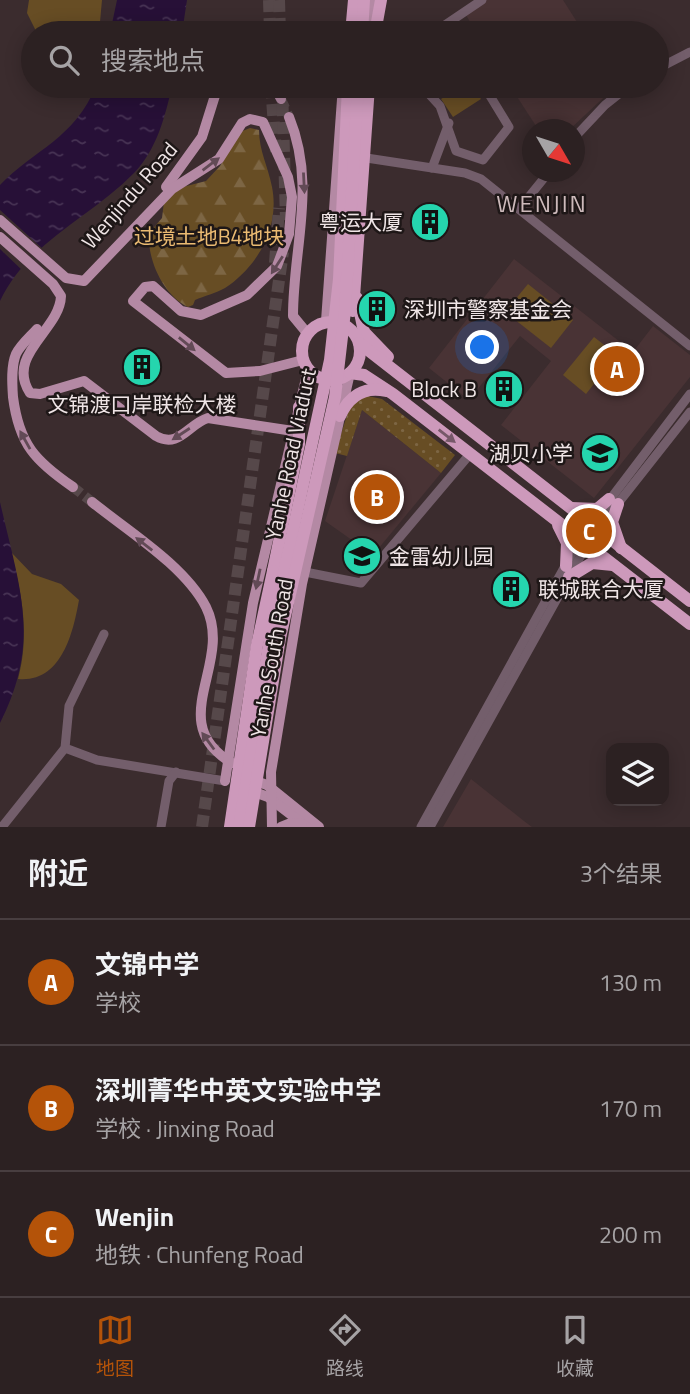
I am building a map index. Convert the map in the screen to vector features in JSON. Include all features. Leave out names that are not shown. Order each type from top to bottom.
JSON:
[{"type":"highway","points":[[351,0],[351,21]]},
{"type":"highway","points":[[364,21],[367,0]]},
{"type":"highway","points":[[367,0],[368,21]]},
{"type":"highway","points":[[376,21],[379,0]]},
{"type":"highway","name":"Yanhe Road Viaduct","points":[[239,827],[271,632],[330,360],[339,279],[347,98]]},
{"type":"highway","name":"Yanhe Road Viaduct","points":[[249,827],[280,638],[335,397],[345,311],[357,98]]},
{"type":"highway","points":[[335,397],[352,319],[369,98]]},
{"type":"highway","points":[[356,281],[358,313],[370,340],[486,435],[566,507],[690,601]]},
{"type":"highway","points":[[359,344],[358,363],[349,373],[331,380],[317,377],[305,365],[302,343],[307,333],[326,321],[349,327],[359,344],[552,495]]},
{"type":"highway","points":[[349,373],[364,375],[393,394],[690,624]]},
{"type":"highway","points":[[340,415],[349,400],[364,390],[384,390],[393,394]]},
{"type":"highway","points":[[230,827],[257,645],[299,444],[299,407]]},
{"type":"highway","points":[[566,507],[590,510],[613,502],[612,522],[621,548]]},
{"type":"highway","points":[[551,517],[567,543],[567,571],[592,563],[617,567]]},
{"type":"main road","points":[[348,21],[351,0]]},
{"type":"main road","name":"Wenjindu Road","points":[[49,263],[76,275],[87,271],[171,182],[191,155],[202,137],[214,98]]},
{"type":"main road","points":[[326,321],[341,98]]},
{"type":"main road","points":[[349,327],[367,98]]},
{"type":"main road","points":[[289,117],[300,150],[305,189],[293,316],[307,333]]},
{"type":"main road","name":"Wenjindu Road","points":[[49,263],[72,281],[88,279],[172,188],[219,159],[242,123],[250,119],[260,120],[269,130],[292,197],[289,234],[277,266],[247,295],[201,315],[181,311],[153,286],[145,287],[133,301],[226,373],[260,372],[305,365]]},
{"type":"main road","points":[[0,219],[49,263]]},
{"type":"main road","points":[[0,237],[57,288],[61,300],[57,311],[27,357],[24,381],[30,393],[40,394],[85,381],[156,436],[167,440],[180,438],[195,424],[208,418],[293,431]]},
{"type":"main road","points":[[41,274],[52,290],[54,305],[15,356],[13,389],[16,416],[27,446],[48,470],[72,487]]},
{"type":"main road","name":"Yanhe South Road","points":[[225,781],[253,603],[299,407],[305,365]]},
{"type":"main road","name":"Yanhe South Road","points":[[272,827],[271,772],[305,572],[349,373]]},
{"type":"main road","points":[[92,502],[164,559],[206,607],[212,625],[212,642],[200,729],[206,741],[228,761],[267,775],[271,793],[305,826]]},
{"type":"main road","points":[[225,781],[231,787],[271,793],[319,827]]},
{"type":"main road","points":[[282,827],[290,823],[305,826]]},
{"type":"street","points":[[451,21],[482,0]]},
{"type":"street","points":[[669,63],[690,52]]},
{"type":"street","points":[[433,98],[449,123],[456,151],[483,160],[509,127],[491,98]]},
{"type":"street","points":[[585,127],[614,98]]},
{"type":"street","points":[[432,167],[449,123]]},
{"type":"street","points":[[338,153],[432,167],[481,179],[690,346]]},
{"type":"street","points":[[519,209],[540,182]]},
{"type":"street","points":[[421,827],[584,542],[690,394]]},
{"type":"street","points":[[613,502],[690,412]]},
{"type":"street","points":[[305,572],[361,583],[470,454]]},
{"type":"street","points":[[430,827],[567,571]]},
{"type":"street","points":[[2,827],[65,748],[69,706],[104,634]]},
{"type":"street","points":[[65,748],[97,760],[225,781]]},
{"type":"street","points":[[161,827],[169,781],[176,772]]},
{"type":"street","points":[[167,827],[176,772]]},
{"type":"shaded area","points":[[482,0],[563,0],[576,21],[470,21],[464,12]]},
{"type":"shaded area","points":[[518,98],[603,98],[581,119],[531,119]]},
{"type":"shaded area","points":[[514,259],[633,352],[653,326],[690,355],[690,377],[594,498],[501,425],[551,361],[520,336],[469,400],[429,368]]},
{"type":"shaded area","points":[[362,410],[441,473],[373,555],[325,521]]},
{"type":"shaded area","points":[[471,779],[524,821],[532,827],[443,827]]},
{"type":"green space","points":[[29,0],[102,0],[100,21],[31,21],[27,13]]},
{"type":"green space","points":[[480,98],[481,99],[453,117],[441,99]]},
{"type":"green space","name":"过境土地B4地块","points":[[250,128],[259,130],[260,145],[272,187],[273,217],[269,231],[256,257],[237,279],[221,290],[195,300],[193,305],[188,307],[171,294],[158,275],[151,254],[149,233],[162,218],[164,202],[175,189],[206,181],[220,166],[240,132]]},
{"type":"green space","points":[[528,284],[573,320],[551,348],[505,312]]},
{"type":"green space","points":[[594,337],[617,355],[586,394],[563,375]]},
{"type":"green space","points":[[363,395],[382,399],[455,455],[441,473],[362,410],[347,456],[335,453],[349,409]]},
{"type":"green space","points":[[11,552],[32,574],[61,584],[79,600],[73,627],[62,654],[55,665],[33,678],[18,679],[24,631]]},
{"type":"water","points":[[117,0],[187,0],[184,21],[113,21]]},
{"type":"water","points":[[90,98],[169,98],[163,121],[142,164],[117,189],[43,246],[12,280],[0,301],[0,185],[65,131]]},
{"type":"water","points":[[0,502],[19,587],[23,639],[13,693],[0,723]]},
{"type":"pier","points":[[0,210],[43,249],[24,272],[0,249]]},
{"type":"tunnel","points":[[269,0],[270,21]]},
{"type":"tunnel","points":[[279,0],[280,21]]},
{"type":"tunnel","points":[[272,98],[276,152]]},
{"type":"tunnel","points":[[282,98],[286,220]]},
{"type":"tunnel","points":[[281,99],[289,117]]},
{"type":"tunnel","points":[[275,263],[279,208]]},
{"type":"tunnel","points":[[202,827],[283,252]]},
{"type":"tunnel","points":[[73,487],[92,502]]},
{"type":"place","name":"粤运大厦","points":[[430,222]]},
{"type":"place","name":"深圳市警察基金会","points":[[377,309]]},
{"type":"place","name":"文锦渡口岸联检大楼","points":[[142,367]]},
{"type":"place","name":"文锦中学","points":[[617,369]]},
{"type":"place","name":"Block B","points":[[504,389]]},
{"type":"place","name":"湖贝小学","points":[[600,453]]},
{"type":"place","name":"深圳菁华中英文实验中学","points":[[377,497]]},
{"type":"place","name":"Wenjin","points":[[589,531]]},
{"type":"place","name":"金雷幼儿园","points":[[362,556]]},
{"type":"place","name":"联城联合大厦","points":[[511,589]]},
{"type":"district","name":"WENJIN","points":[[542,203]]}]
